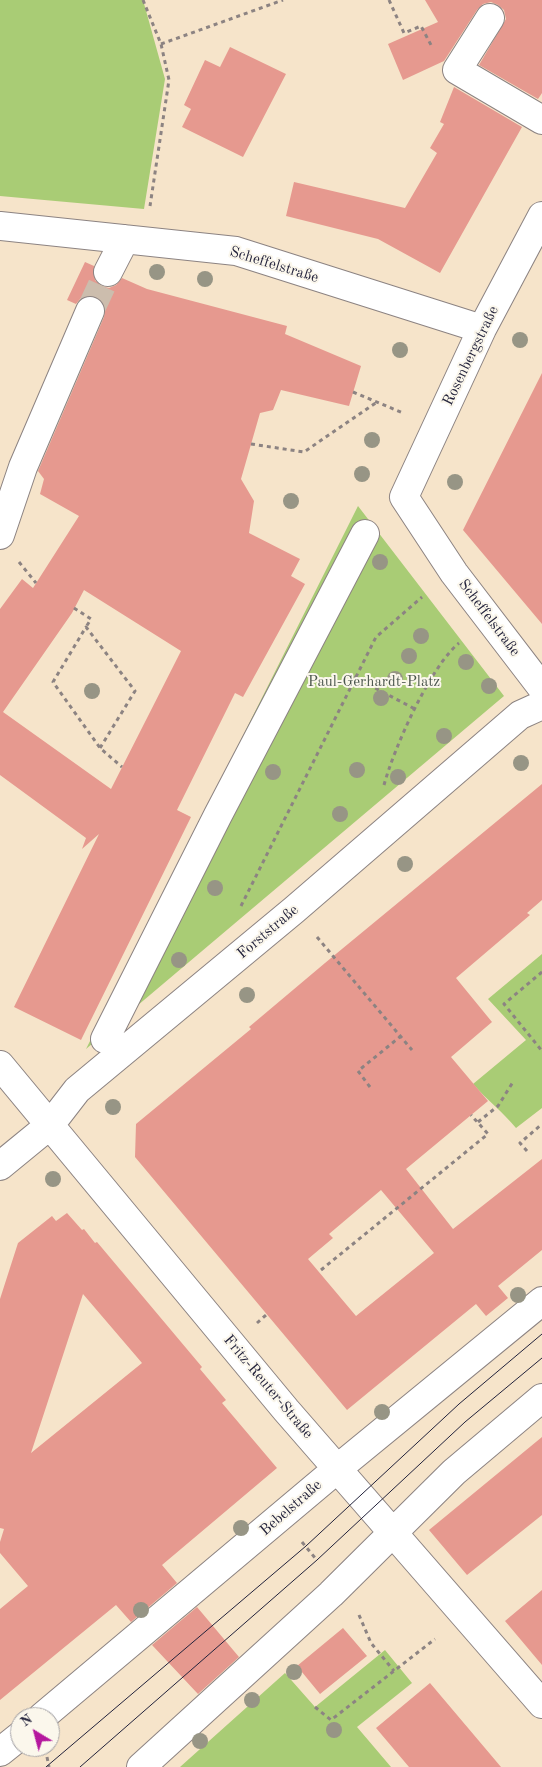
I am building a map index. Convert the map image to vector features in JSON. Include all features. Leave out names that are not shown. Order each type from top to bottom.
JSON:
[{"type":"street","points":[[490,18],[457,70],[542,120]]},
{"type":"street","name":"Rosenbergstraße","points":[[404,497],[482,329],[542,216]]},
{"type":"street","name":"Scheffelstraße","points":[[0,226],[236,251],[482,329]]},
{"type":"street","points":[[108,272],[126,239]]},
{"type":"street","points":[[0,535],[23,467],[90,311]]},
{"type":"street","name":"Scheffelstraße","points":[[404,497],[454,573],[542,688]]},
{"type":"street","points":[[105,1039],[218,815],[365,534]]},
{"type":"street","name":"Forststraße","points":[[0,1166],[50,1125],[78,1090],[294,910],[520,715],[542,705]]},
{"type":"street","name":"Fritz-Reuter-Straße","points":[[0,1064],[337,1469],[542,1704]]},
{"type":"street","name":"Bebelstraße","points":[[54,1707],[542,1300]]},
{"type":"street","points":[[141,1767],[340,1586],[454,1472],[542,1398]]},
{"type":"street","points":[[0,1752],[10,1744]]},
{"type":"path","points":[[143,0],[161,44],[170,80],[149,211]]},
{"type":"path","points":[[161,44],[283,0]]},
{"type":"path","points":[[389,0],[404,33],[421,26],[432,49]]},
{"type":"path","points":[[353,392],[393,408]]},
{"type":"path","points":[[251,444],[304,452],[377,402]]},
{"type":"path","points":[[240,907],[376,636],[422,597]]},
{"type":"path","points":[[74,608],[91,619],[53,682],[100,748],[122,767]]},
{"type":"path","points":[[86,627],[135,691],[100,748]]},
{"type":"path","points":[[387,774],[392,756],[415,710],[448,653],[459,643]]},
{"type":"path","points":[[354,677],[415,710]]},
{"type":"path","points":[[294,910],[412,1050]]},
{"type":"path","points":[[542,972],[504,1004],[542,1051]]},
{"type":"path","points":[[370,1087],[358,1071],[401,1036]]},
{"type":"path","points":[[478,1122],[498,1106],[513,1082]]},
{"type":"path","points":[[321,1270],[488,1134],[471,1115]]},
{"type":"path","points":[[527,1151],[520,1142],[542,1124]]},
{"type":"path","points":[[300,1540],[340,1586]]},
{"type":"path","points":[[357,1610],[371,1643],[394,1671]]},
{"type":"path","points":[[315,1707],[332,1720],[435,1639]]},
{"type":"green space","points":[[0,0],[143,0],[165,79],[144,209],[0,196]]},
{"type":"green space","name":"Paul-Gerhardt-Platz","points":[[358,506],[504,696],[86,1049]]},
{"type":"green space","points":[[542,954],[542,1108],[516,1128],[473,1084],[526,1040],[488,999]]},
{"type":"green space","points":[[385,1650],[412,1683],[357,1727],[391,1767],[180,1767],[285,1673],[315,1707]]},
{"type":"building","points":[[425,0],[542,0],[542,93],[538,99],[479,65],[506,19],[504,10],[491,2],[483,4],[477,10],[444,61],[403,80],[388,44],[438,22]]},
{"type":"building","points":[[230,47],[286,74],[243,157],[182,127],[191,109],[184,105],[205,60],[220,67]]},
{"type":"building","points":[[454,87],[522,127],[440,273],[378,239],[286,216],[294,182],[405,208],[437,153],[430,148],[444,124],[440,122]]},
{"type":"building","points":[[85,262],[94,266],[95,280],[101,286],[109,288],[116,285],[122,278],[147,289],[287,326],[285,334],[361,366],[349,406],[281,390],[273,410],[260,413],[241,479],[254,501],[249,533],[300,559],[291,576],[305,584],[243,697],[235,693],[177,810],[191,817],[81,1040],[14,1007],[99,834],[82,849],[86,838],[0,775],[0,609],[22,579],[33,588],[79,516],[40,494],[44,479],[38,471],[104,317],[105,309],[103,302],[97,297],[88,296],[81,298],[76,304],[67,300]],"holes":[[[84,590],[181,651],[111,789],[3,712],[72,613]]]},
{"type":"building","points":[[542,373],[542,624],[463,530]]},
{"type":"building","points":[[542,784],[542,900],[527,913],[530,915],[456,978],[492,1022],[451,1057],[488,1101],[406,1169],[453,1229],[542,1159],[542,1250],[498,1286],[508,1298],[486,1316],[476,1304],[347,1410],[135,1157],[136,1124],[251,1029],[249,1027]],"holes":[[[381,1190],[434,1253],[356,1316],[308,1259],[333,1238],[329,1234]]]},
{"type":"building","points":[[67,1213],[82,1230],[84,1229],[95,1243],[97,1242],[202,1367],[200,1369],[226,1400],[222,1403],[277,1468],[162,1565],[177,1583],[131,1622],[116,1605],[0,1700],[0,1609],[28,1586],[0,1553],[0,1542],[4,1529],[0,1528],[0,1299],[18,1243],[52,1216],[56,1221]],"holes":[[[83,1294],[142,1363],[31,1453]]]},
{"type":"building","points":[[542,1437],[542,1515],[467,1575],[429,1530]]},
{"type":"building","points":[[542,1590],[542,1665],[505,1621]]},
{"type":"building","points":[[197,1607],[239,1657],[198,1694],[152,1645]]},
{"type":"building","points":[[343,1628],[367,1656],[320,1694],[297,1666]]},
{"type":"building","points":[[430,1683],[501,1767],[409,1767],[376,1728]]},
{"type":"tunnel","points":[[90,311],[108,272]]},
{"type":"tram line","points":[[46,1767],[306,1546],[459,1404],[542,1334]]},
{"type":"tram line","points":[[80,1767],[317,1560],[465,1422],[542,1358]]}]
